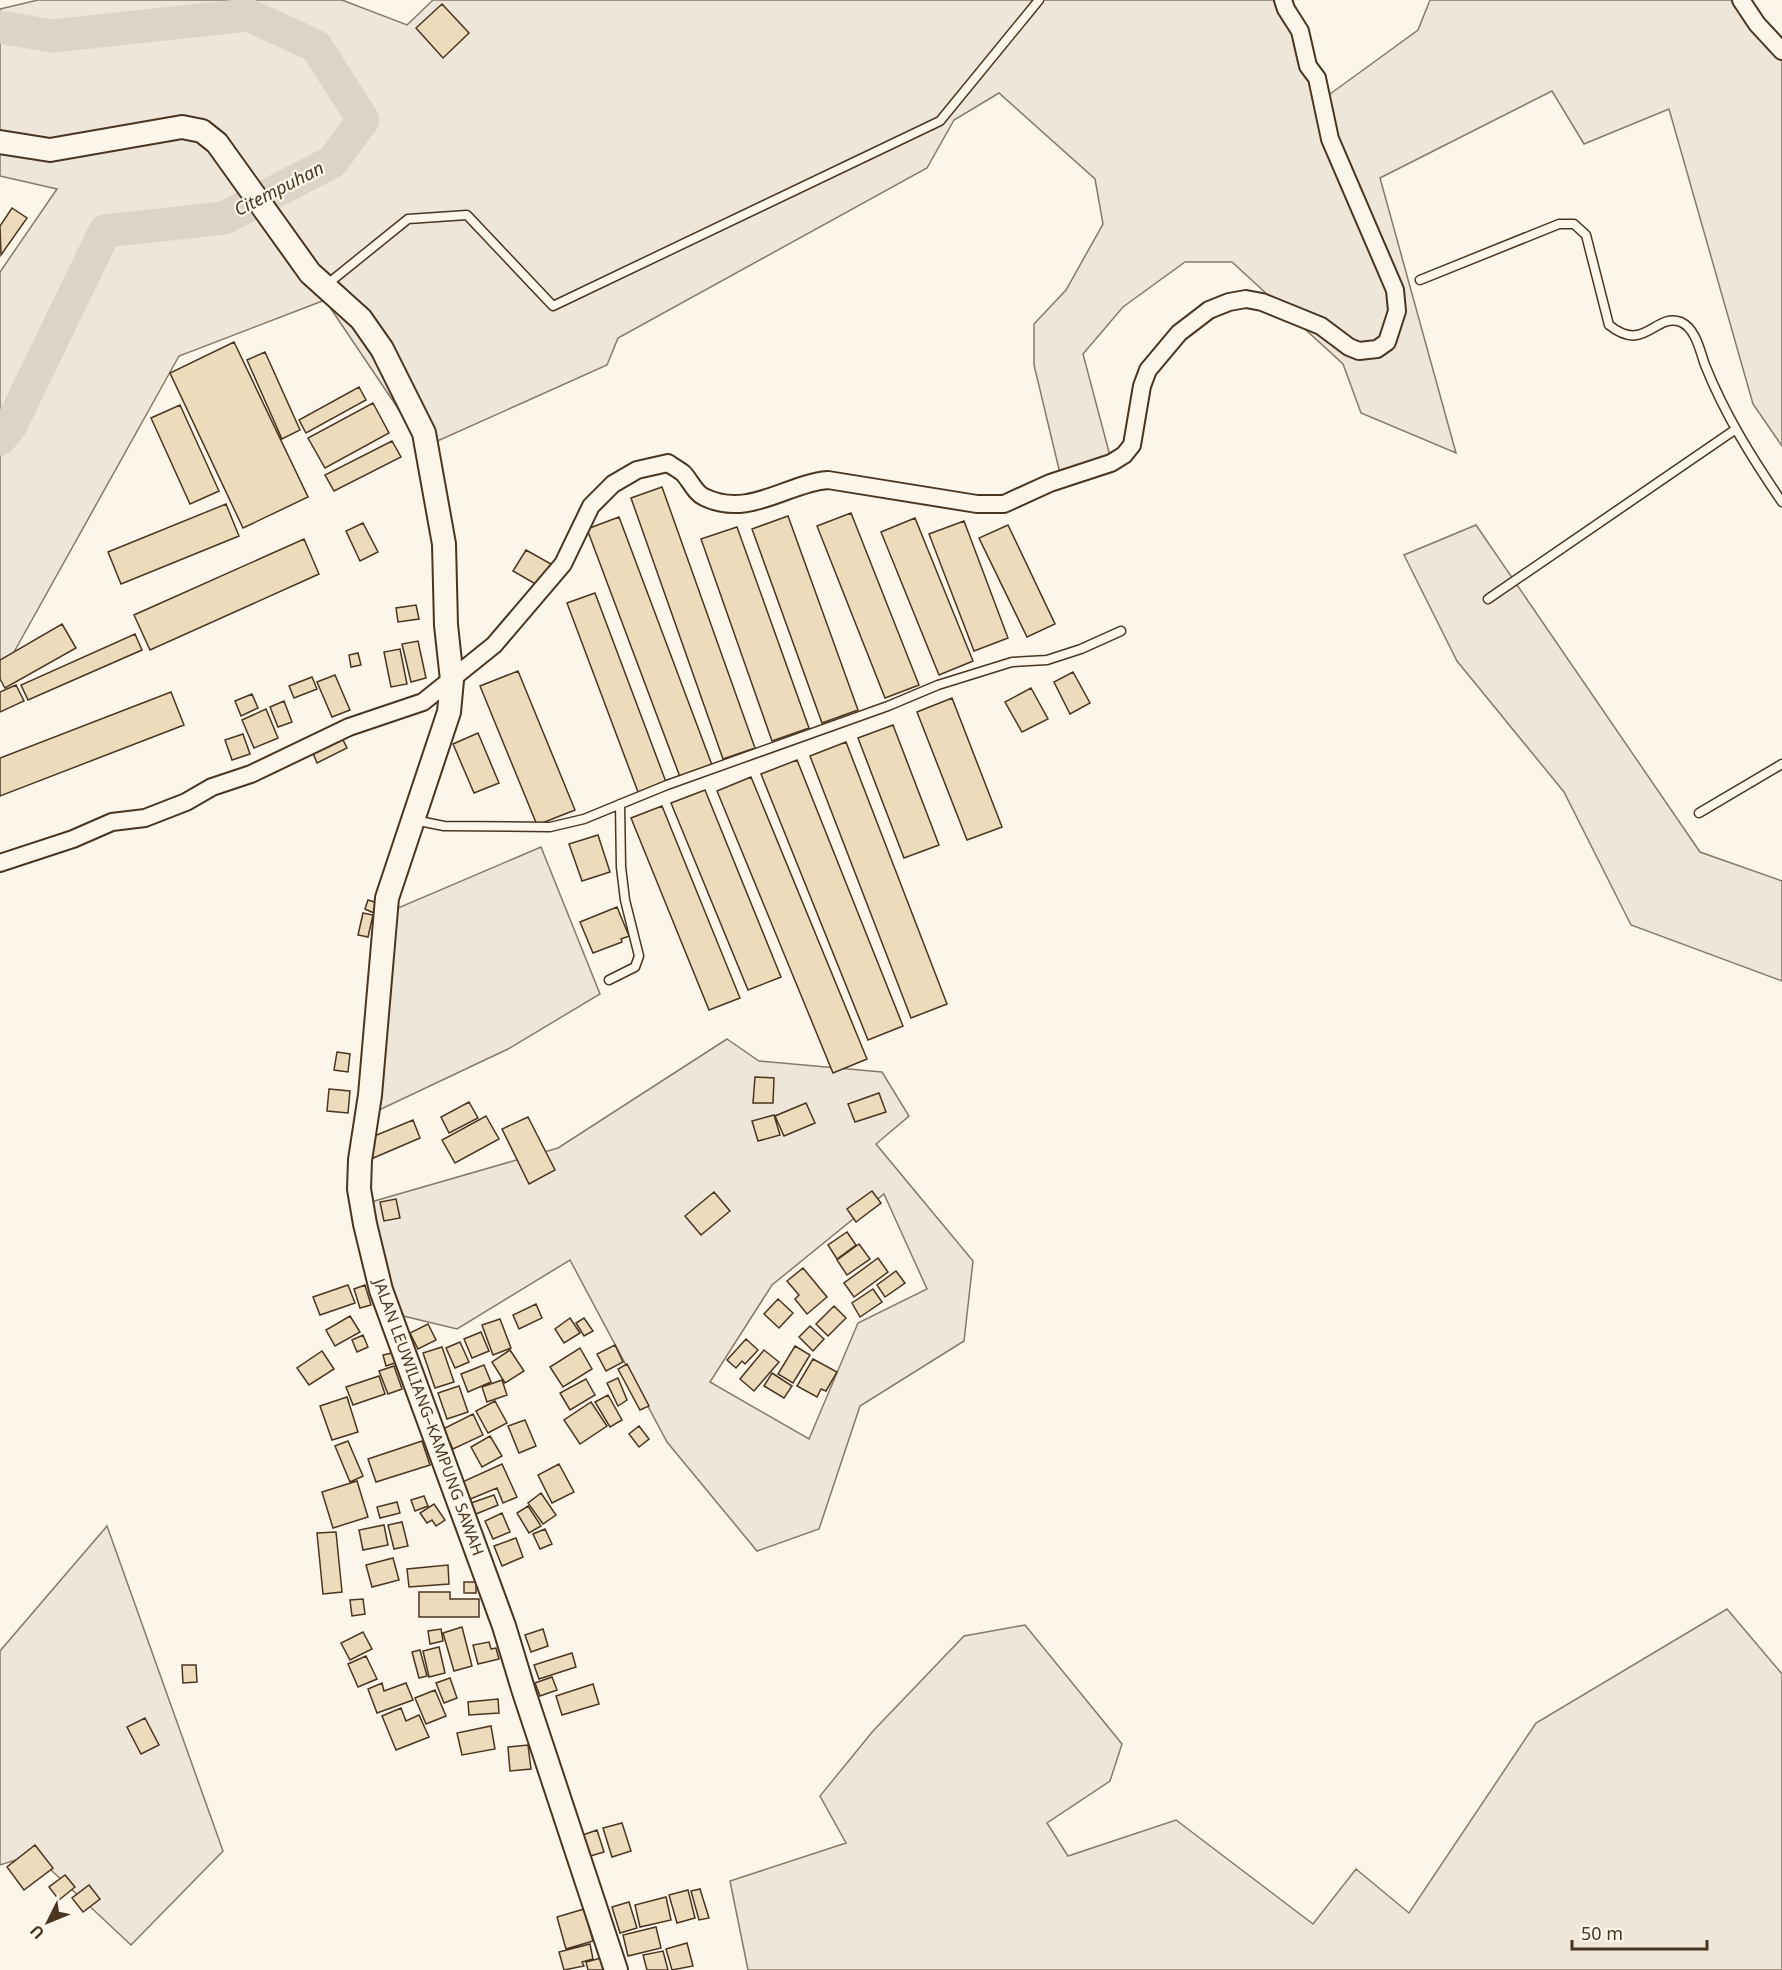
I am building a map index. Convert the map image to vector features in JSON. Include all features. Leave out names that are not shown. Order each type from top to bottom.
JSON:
[{"type":"main road","name":"JALAN LEUWILIANG–KAMPUNG SAWAH","points":[[0,142],[50,150],[182,127],[202,131],[217,143],[318,279],[361,320],[381,349],[424,433],[444,544],[446,625],[452,680],[449,712],[387,898],[370,1095],[360,1160],[359,1189],[381,1290],[504,1626],[616,1970]]},
{"type":"street","points":[[0,863],[73,839],[112,822],[145,818],[186,802],[212,787],[251,774],[349,727],[423,702],[494,645],[563,564],[591,506],[613,484],[637,470],[668,463],[682,473],[702,496],[728,505],[769,499],[813,482],[828,480],[977,504],[1004,504],[1050,483],[1112,463],[1124,455],[1132,445],[1142,386],[1148,370],[1179,333],[1209,310],[1229,302],[1246,299],[1262,302],[1321,326],[1349,347],[1359,351],[1377,349],[1387,342],[1397,311],[1395,290],[1330,139],[1317,78],[1308,66],[1300,31],[1283,0]]},
{"type":"street","points":[[1741,0],[1757,24],[1782,51]]},
{"type":"lane","points":[[318,279],[408,219],[467,215],[553,306],[940,121],[1039,0]]},
{"type":"lane","points":[[1420,280],[1559,224],[1574,225],[1587,235],[1609,325],[1620,334],[1636,336],[1668,321],[1681,322],[1692,332],[1718,396],[1752,458],[1782,502]]},
{"type":"lane","points":[[1488,599],[1736,429]]},
{"type":"lane","points":[[414,820],[444,825],[550,827],[584,819],[667,784],[888,706],[938,685],[1012,662],[1047,660],[1082,649],[1121,631]]},
{"type":"lane","points":[[1699,813],[1782,764]]},
{"type":"lane","points":[[609,980],[635,967],[639,956],[625,900],[620,804]]},
{"type":"shaded area","points":[[38,0],[342,0],[407,25],[433,0],[1275,0],[1330,94],[1418,30],[1430,0],[1750,0],[1782,43],[1782,446],[1753,404],[1669,109],[1584,144],[1552,91],[1380,178],[1456,453],[1361,413],[1343,364],[1232,262],[1185,262],[1123,307],[1083,354],[1114,471],[1063,486],[1034,365],[1034,324],[1066,290],[1103,224],[1095,179],[999,93],[954,120],[927,168],[618,338],[607,365],[424,447],[325,300],[179,356],[9,661],[0,665],[0,272],[57,189],[0,176],[0,9]]},
{"type":"shaded area","points":[[1476,525],[1700,852],[1782,881],[1782,981],[1631,925],[1564,792],[1457,661],[1404,555]]},
{"type":"shaded area","points":[[541,847],[600,994],[508,1049],[358,1120],[384,914]]},
{"type":"shaded area","points":[[727,1039],[759,1061],[882,1072],[909,1116],[876,1144],[973,1261],[964,1341],[860,1406],[819,1529],[757,1551],[667,1442],[570,1260],[457,1329],[387,1312],[357,1206],[558,1148]],"holes":[[[884,1194],[927,1289],[858,1323],[809,1439],[710,1382],[772,1285]]]},
{"type":"shaded area","points":[[107,1526],[223,1851],[131,1945],[34,1854],[0,1865],[0,1651]]},
{"type":"shaded area","points":[[1727,1609],[1782,1674],[1782,1970],[748,1970],[730,1881],[846,1843],[820,1796],[873,1731],[964,1636],[1025,1625],[1122,1744],[1110,1781],[1047,1823],[1068,1856],[1176,1820],[1313,1924],[1356,1869],[1409,1913],[1536,1723]]},
{"type":"building","points":[[442,4],[469,33],[443,58],[416,28]]},
{"type":"building","points":[[12,208],[27,218],[1,255],[0,226]]},
{"type":"building","points":[[234,342],[308,497],[243,528],[170,373]]},
{"type":"building","points":[[265,352],[300,430],[282,439],[247,360]]},
{"type":"building","points":[[359,387],[366,400],[306,433],[299,420]]},
{"type":"building","points":[[373,403],[389,433],[325,468],[308,438]]},
{"type":"building","points":[[180,405],[219,491],[190,504],[151,418]]},
{"type":"building","points":[[392,441],[401,457],[334,491],[325,475]]},
{"type":"building","points":[[662,487],[755,748],[723,759],[631,498]]},
{"type":"building","points":[[226,504],[239,536],[121,584],[108,552]]},
{"type":"building","points":[[851,513],[919,685],[885,698],[817,526]]},
{"type":"building","points":[[788,516],[858,710],[822,723],[752,529]]},
{"type":"building","points":[[619,517],[712,765],[680,777],[587,529]]},
{"type":"building","points":[[915,518],[973,661],[939,675],[881,532]]},
{"type":"building","points":[[964,521],[1008,638],[974,651],[929,534]]},
{"type":"building","points":[[363,523],[378,552],[360,561],[346,531]]},
{"type":"building","points":[[1008,525],[1055,624],[1027,637],[979,538]]},
{"type":"building","points":[[737,527],[809,728],[772,741],[701,539]]},
{"type":"building","points":[[304,539],[319,574],[150,650],[134,615]]},
{"type":"building","points":[[526,550],[551,564],[539,586],[513,571]]},
{"type":"building","points":[[595,593],[666,782],[638,792],[567,603]]},
{"type":"building","points":[[416,605],[419,619],[398,622],[396,608]]},
{"type":"building","points":[[62,624],[76,648],[5,688],[0,679],[0,660]]},
{"type":"building","points":[[135,634],[142,650],[28,700],[21,685]]},
{"type":"building","points":[[418,641],[426,678],[411,682],[402,644]]},
{"type":"building","points":[[400,649],[407,684],[391,687],[384,652]]},
{"type":"building","points":[[358,653],[361,665],[351,667],[349,655]]},
{"type":"building","points":[[518,671],[575,810],[537,825],[480,686]]},
{"type":"building","points":[[1073,672],[1090,703],[1070,714],[1054,682]]},
{"type":"building","points":[[335,675],[350,710],[332,717],[317,682]]},
{"type":"building","points":[[312,677],[317,689],[294,698],[289,686]]},
{"type":"building","points":[[16,685],[24,701],[0,712],[0,692]]},
{"type":"building","points":[[1031,688],[1048,719],[1022,732],[1005,702]]},
{"type":"building","points":[[171,692],[184,725],[0,796],[0,758]]},
{"type":"building","points":[[252,694],[258,708],[241,716],[235,701]]},
{"type":"building","points":[[952,698],[1002,827],[967,840],[917,712]]},
{"type":"building","points":[[284,701],[292,722],[278,727],[270,707]]},
{"type":"building","points":[[266,709],[278,738],[254,748],[242,720]]},
{"type":"building","points":[[893,725],[939,845],[904,858],[858,738]]},
{"type":"building","points":[[478,733],[499,783],[474,793],[453,744]]},
{"type":"building","points":[[243,734],[250,754],[232,760],[225,740]]},
{"type":"building","points":[[340,734],[347,748],[317,763],[311,748]]},
{"type":"building","points":[[846,742],[947,1004],[911,1018],[810,756]]},
{"type":"building","points":[[797,760],[903,1026],[868,1040],[761,774]]},
{"type":"building","points":[[751,777],[867,1059],[833,1073],[717,791]]},
{"type":"building","points":[[705,790],[781,977],[748,990],[671,803]]},
{"type":"building","points":[[662,806],[740,998],[709,1010],[631,818]]},
{"type":"building","points":[[598,835],[610,872],[582,881],[569,844]]},
{"type":"building","points":[[368,900],[378,903],[374,913],[365,909]]},
{"type":"building","points":[[617,907],[629,936],[621,939],[622,942],[593,953],[580,922]]},
{"type":"building","points":[[363,913],[373,915],[368,937],[358,935]]},
{"type":"building","points":[[337,1052],[350,1054],[348,1072],[334,1070]]},
{"type":"building","points":[[755,1077],[774,1078],[773,1103],[753,1103]]},
{"type":"building","points":[[329,1089],[350,1091],[348,1113],[327,1111]]},
{"type":"building","points":[[879,1093],[886,1112],[855,1122],[848,1104]]},
{"type":"building","points":[[469,1102],[478,1118],[449,1133],[441,1117]]},
{"type":"building","points":[[806,1103],[815,1123],[784,1136],[775,1116]]},
{"type":"building","points":[[774,1115],[780,1135],[758,1141],[752,1121]]},
{"type":"building","points":[[486,1116],[499,1139],[455,1163],[442,1140]]},
{"type":"building","points":[[528,1117],[555,1170],[529,1184],[502,1129]]},
{"type":"building","points":[[413,1120],[420,1138],[364,1162],[367,1139]]},
{"type":"building","points":[[872,1191],[881,1203],[856,1222],[847,1209]]},
{"type":"building","points":[[714,1192],[730,1211],[701,1235],[685,1216]]},
{"type":"building","points":[[396,1199],[400,1218],[384,1221],[380,1202]]},
{"type":"building","points":[[847,1232],[856,1245],[837,1259],[828,1245]]},
{"type":"building","points":[[859,1244],[870,1259],[847,1275],[837,1260]]},
{"type":"building","points":[[878,1258],[888,1272],[854,1297],[844,1283]]},
{"type":"building","points":[[803,1268],[827,1297],[807,1314],[795,1299],[799,1295],[787,1281]]},
{"type":"building","points":[[896,1271],[905,1283],[885,1297],[877,1285]]},
{"type":"building","points":[[348,1285],[355,1303],[320,1315],[313,1297]]},
{"type":"building","points":[[365,1285],[371,1305],[360,1308],[354,1289]]},
{"type":"building","points":[[873,1289],[882,1302],[860,1317],[852,1303]]},
{"type":"building","points":[[778,1299],[793,1313],[779,1328],[764,1314]]},
{"type":"building","points":[[536,1304],[542,1318],[519,1329],[513,1315]]},
{"type":"building","points":[[834,1306],[846,1318],[828,1336],[816,1324]]},
{"type":"building","points":[[350,1316],[360,1332],[335,1346],[326,1330]]},
{"type":"building","points":[[570,1318],[580,1333],[564,1343],[555,1329]]},
{"type":"building","points":[[584,1318],[593,1331],[584,1336],[576,1323]]},
{"type":"building","points":[[500,1319],[511,1348],[493,1355],[482,1325]]},
{"type":"building","points":[[428,1324],[436,1340],[418,1349],[410,1333]]},
{"type":"building","points":[[810,1326],[824,1339],[813,1351],[799,1337]]},
{"type":"building","points":[[481,1332],[489,1351],[472,1358],[464,1339]]},
{"type":"building","points":[[363,1335],[368,1347],[357,1352],[352,1340]]},
{"type":"building","points":[[746,1339],[758,1350],[745,1364],[742,1361],[736,1368],[727,1360]]},
{"type":"building","points":[[460,1342],[469,1362],[455,1368],[446,1348]]},
{"type":"building","points":[[615,1345],[623,1362],[606,1371],[597,1354]]},
{"type":"building","points":[[795,1346],[810,1355],[793,1383],[778,1374]]},
{"type":"building","points":[[442,1347],[454,1382],[435,1388],[423,1353]]},
{"type":"building","points":[[580,1348],[592,1369],[563,1387],[550,1367]]},
{"type":"building","points":[[510,1350],[524,1371],[505,1383],[492,1362]]},
{"type":"building","points":[[764,1350],[779,1362],[754,1391],[740,1379]]},
{"type":"building","points":[[322,1351],[334,1369],[309,1385],[297,1368]]},
{"type":"building","points":[[392,1353],[395,1363],[386,1366],[383,1355]]},
{"type":"building","points":[[813,1359],[837,1372],[826,1391],[821,1389],[817,1397],[797,1386]]},
{"type":"building","points":[[627,1364],[649,1406],[640,1410],[618,1369]]},
{"type":"building","points":[[484,1365],[491,1382],[468,1392],[461,1374]]},
{"type":"building","points":[[394,1366],[402,1389],[388,1394],[379,1371]]},
{"type":"building","points":[[772,1373],[792,1386],[784,1398],[764,1386]]},
{"type":"building","points":[[379,1376],[385,1394],[353,1405],[346,1387]]},
{"type":"building","points":[[618,1378],[627,1400],[618,1406],[607,1383]]},
{"type":"building","points":[[586,1379],[595,1395],[570,1410],[560,1393]]},
{"type":"building","points":[[502,1380],[507,1395],[487,1402],[482,1387]]},
{"type":"building","points":[[459,1386],[468,1412],[447,1419],[438,1393]]},
{"type":"building","points":[[608,1395],[622,1420],[610,1427],[595,1402]]},
{"type":"building","points":[[347,1397],[358,1432],[332,1440],[320,1406]]},
{"type":"building","points":[[495,1401],[507,1423],[488,1433],[476,1411]]},
{"type":"building","points":[[591,1402],[607,1426],[580,1444],[564,1420]]},
{"type":"building","points":[[473,1414],[483,1435],[453,1449],[443,1429]]},
{"type":"building","points":[[525,1420],[536,1446],[519,1453],[508,1426]]},
{"type":"building","points":[[639,1426],[649,1439],[639,1447],[629,1434]]},
{"type":"building","points":[[490,1436],[502,1456],[482,1467],[471,1447]]},
{"type":"building","points":[[348,1441],[363,1476],[350,1482],[335,1446]]},
{"type":"building","points":[[422,1441],[430,1465],[376,1482],[368,1459]]},
{"type":"building","points":[[502,1464],[517,1497],[503,1503],[497,1488],[468,1500],[460,1483]]},
{"type":"building","points":[[559,1464],[574,1492],[552,1503],[538,1475]]},
{"type":"building","points":[[357,1481],[368,1517],[333,1528],[322,1492]]},
{"type":"building","points":[[541,1493],[556,1515],[543,1524],[528,1503]]},
{"type":"building","points":[[494,1495],[498,1505],[476,1514],[471,1503]]},
{"type":"building","points":[[424,1496],[428,1506],[415,1511],[411,1500]]},
{"type":"building","points":[[397,1502],[400,1513],[380,1518],[377,1507]]},
{"type":"building","points":[[434,1504],[445,1520],[436,1526],[432,1520],[427,1523],[420,1513]]},
{"type":"building","points":[[528,1506],[541,1526],[529,1533],[517,1513]]},
{"type":"building","points":[[502,1513],[510,1532],[493,1539],[485,1521]]},
{"type":"building","points":[[402,1522],[408,1546],[394,1549],[388,1525]]},
{"type":"building","points":[[384,1525],[388,1545],[363,1550],[359,1530]]},
{"type":"building","points":[[545,1529],[552,1544],[540,1549],[533,1534]]},
{"type":"building","points":[[336,1532],[342,1592],[323,1594],[317,1533]]},
{"type":"building","points":[[516,1538],[523,1557],[502,1566],[494,1546]]},
{"type":"building","points":[[393,1558],[399,1580],[372,1587],[366,1565]]},
{"type":"building","points":[[448,1565],[449,1584],[409,1587],[407,1569]]},
{"type":"building","points":[[464,1582],[476,1582],[476,1593],[464,1593]]},
{"type":"building","points":[[419,1592],[450,1592],[450,1599],[479,1599],[479,1617],[419,1617]]},
{"type":"building","points":[[363,1599],[365,1614],[352,1616],[350,1600]]},
{"type":"building","points":[[462,1627],[472,1666],[454,1671],[443,1633]]},
{"type":"building","points":[[441,1629],[443,1641],[430,1644],[428,1631]]},
{"type":"building","points":[[543,1629],[548,1646],[531,1652],[525,1635]]},
{"type":"building","points":[[363,1632],[372,1649],[350,1660],[341,1643]]},
{"type":"building","points":[[489,1642],[491,1649],[496,1648],[499,1659],[478,1664],[473,1645]]},
{"type":"building","points":[[439,1647],[445,1673],[429,1677],[423,1651]]},
{"type":"building","points":[[420,1650],[427,1676],[419,1678],[412,1652]]},
{"type":"building","points":[[572,1653],[576,1667],[539,1679],[534,1665]]},
{"type":"building","points":[[366,1656],[377,1679],[358,1687],[348,1664]]},
{"type":"building","points":[[182,1665],[196,1665],[197,1682],[183,1683]]},
{"type":"building","points":[[552,1677],[557,1690],[540,1696],[535,1683]]},
{"type":"building","points":[[450,1678],[457,1698],[444,1703],[436,1683]]},
{"type":"building","points":[[382,1683],[384,1691],[406,1683],[413,1700],[377,1713],[368,1689]]},
{"type":"building","points":[[593,1684],[599,1704],[562,1715],[556,1696]]},
{"type":"building","points":[[435,1690],[446,1716],[426,1724],[415,1698]]},
{"type":"building","points":[[498,1699],[499,1713],[469,1715],[468,1702]]},
{"type":"building","points":[[401,1708],[406,1721],[419,1715],[429,1737],[396,1750],[382,1716]]},
{"type":"building","points":[[145,1718],[159,1745],[141,1754],[127,1727]]},
{"type":"building","points":[[491,1726],[495,1749],[462,1755],[457,1733]]},
{"type":"building","points":[[528,1745],[531,1769],[510,1771],[508,1747]]},
{"type":"building","points":[[622,1823],[631,1851],[612,1857],[603,1828]]},
{"type":"building","points":[[597,1830],[604,1852],[587,1857],[580,1836]]},
{"type":"building","points":[[35,1845],[53,1868],[24,1890],[7,1867]]},
{"type":"building","points":[[65,1875],[75,1887],[59,1900],[49,1887]]},
{"type":"building","points":[[89,1885],[100,1899],[83,1912],[72,1898]]},
{"type":"building","points":[[700,1889],[709,1918],[699,1920],[691,1891]]},
{"type":"building","points":[[688,1890],[695,1918],[677,1923],[669,1895]]},
{"type":"building","points":[[666,1897],[671,1920],[640,1927],[635,1905]]},
{"type":"building","points":[[629,1902],[637,1928],[620,1933],[612,1907]]},
{"type":"building","points":[[584,1909],[593,1941],[566,1949],[557,1917]]},
{"type":"building","points":[[656,1927],[661,1948],[628,1956],[623,1935]]},
{"type":"building","points":[[687,1943],[693,1966],[672,1970],[666,1949]]},
{"type":"building","points":[[590,1944],[593,1959],[582,1962],[584,1966],[564,1970],[559,1952]]},
{"type":"building","points":[[663,1951],[668,1970],[647,1970],[643,1955]]},
{"type":"building","points":[[601,1958],[604,1970],[588,1970],[586,1962]]},
{"type":"waterway","name":"Citempuhan","points":[[0,27],[52,36],[248,15],[316,46],[363,120],[332,162],[224,218],[105,231],[11,425],[0,439]]}]
